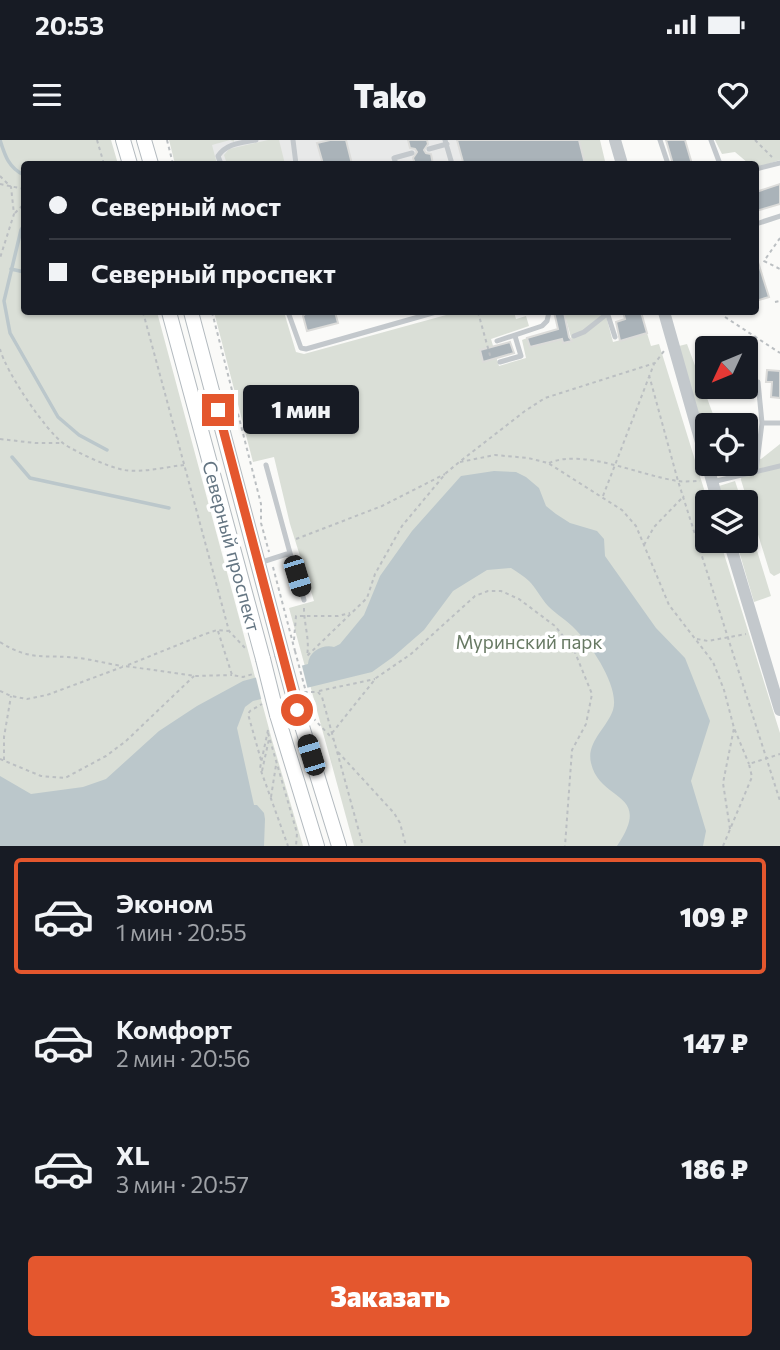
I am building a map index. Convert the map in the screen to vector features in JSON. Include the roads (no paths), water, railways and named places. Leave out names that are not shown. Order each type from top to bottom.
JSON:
[{"type":"main road","points":[[123,140],[129,161]]},
{"type":"main road","points":[[144,140],[150,161]]},
{"type":"main road","name":"Северный проспект","points":[[170,315],[259,656],[317,846]]},
{"type":"main road","name":"Северный проспект","points":[[192,315],[339,846]]},
{"type":"street","points":[[615,140],[621,161]]},
{"type":"street","points":[[665,315],[714,490]]},
{"type":"street","points":[[733,553],[780,710]]},
{"type":"lane","points":[[220,161],[218,156],[228,145],[256,140]]},
{"type":"lane","points":[[293,140],[296,161]]},
{"type":"lane","points":[[660,140],[667,161]]},
{"type":"lane","points":[[712,140],[719,161]]},
{"type":"lane","points":[[429,149],[446,142],[451,161]]},
{"type":"lane","points":[[395,161],[394,158],[412,153]]},
{"type":"lane","points":[[759,168],[779,163]]},
{"type":"lane","points":[[759,223],[780,216]]},
{"type":"lane","points":[[289,315],[298,343],[301,348],[306,349],[425,315]]},
{"type":"lane","points":[[497,341],[542,326],[548,315]]},
{"type":"lane","points":[[574,336],[584,332],[604,315]]},
{"type":"lane","points":[[609,315],[615,337]]},
{"type":"lane","points":[[500,362],[521,356],[515,336]]},
{"type":"lane","points":[[758,382],[762,423],[758,455]]},
{"type":"lane","points":[[762,423],[780,422]]},
{"type":"lane","points":[[266,465],[304,600]]},
{"type":"lane","points":[[758,471],[780,466]]},
{"type":"lane","points":[[712,482],[736,476]]},
{"type":"lane","points":[[260,563],[290,553]]},
{"type":"lane","points":[[259,656],[286,651]]},
{"type":"waterway","points":[[0,140],[8,161],[21,173]]},
{"type":"waterway","points":[[21,230],[4,301],[10,333],[58,417],[79,435],[107,450]]},
{"type":"waterway","points":[[11,269],[21,271]]},
{"type":"waterway","points":[[12,457],[30,478],[169,508]]},
{"type":"park label","name":"Муринский парк","points":[[529,641]]}]
